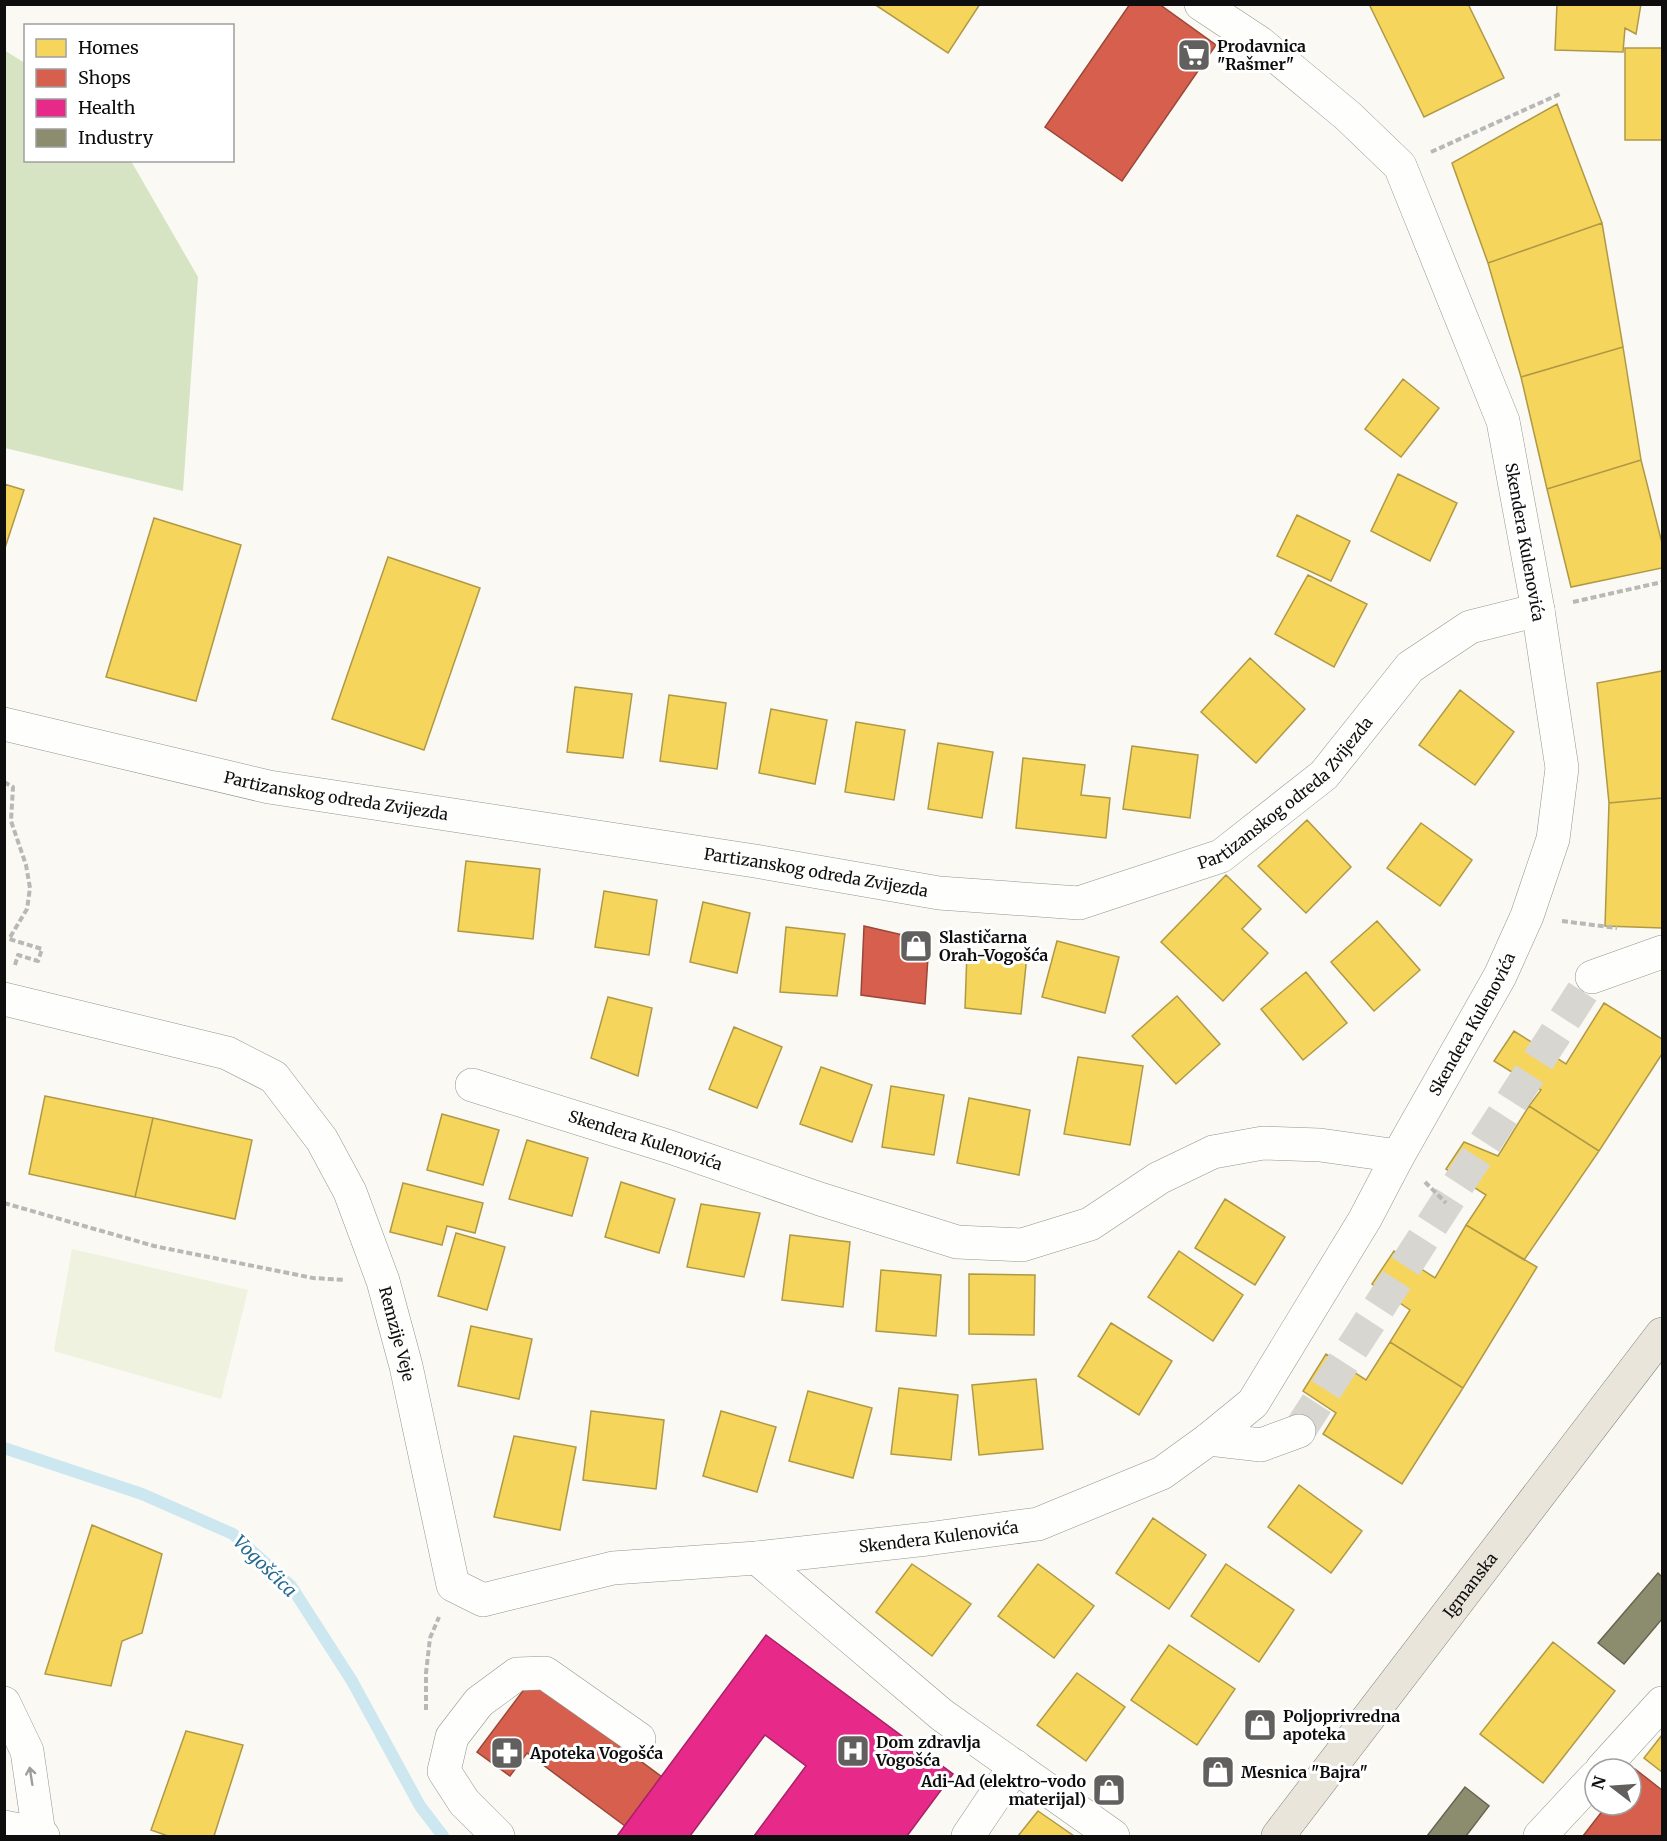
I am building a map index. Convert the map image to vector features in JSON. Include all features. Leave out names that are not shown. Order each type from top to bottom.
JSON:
[{"type":"main road","name":"Igmanska","points":[[1278,1836],[1662,1334]]},
{"type":"street","name":"Skendera Kulenovića","points":[[757,1558],[1038,1524],[1162,1473],[1209,1439],[1253,1402],[1365,1219],[1500,976],[1527,916],[1553,839],[1562,768],[1538,610],[1503,421],[1400,166],[1348,116],[1260,43],[1201,4]]},
{"type":"street","name":"Partizanskog odreda Zvijezda","points":[[4,724],[269,787],[755,861],[939,893],[1079,903],[1221,856],[1324,775],[1410,667],[1470,627],[1538,610]]},
{"type":"street","points":[[1592,977],[1662,952]]},
{"type":"street","name":"Remzije Veje","points":[[4,999],[227,1053],[274,1077],[322,1140],[350,1192],[383,1281],[406,1366],[453,1585]]},
{"type":"street","name":"Skendera Kulenovića","points":[[472,1086],[670,1147],[820,1199],[957,1242],[1022,1245],[1090,1224],[1159,1178],[1213,1152],[1263,1143],[1320,1145],[1398,1156]]},
{"type":"street","points":[[1209,1439],[1261,1444],[1299,1431]]},
{"type":"street","points":[[453,1585],[483,1600],[613,1568],[757,1558],[942,1715],[1113,1836]]},
{"type":"street","points":[[498,1836],[464,1802],[444,1771],[452,1737],[479,1701],[517,1674],[545,1673],[639,1739]]},
{"type":"street","points":[[4,1703],[27,1751],[41,1835],[4,1827]]},
{"type":"street","points":[[1613,1757],[1662,1703]]},
{"type":"street","points":[[968,1836],[1015,1766]]},
{"type":"street","points":[[1540,1836],[1583,1790]]},
{"type":"path","points":[[1400,166],[1562,93]]},
{"type":"path","points":[[1538,610],[1662,582]]},
{"type":"path","points":[[4,782],[13,786],[11,820],[26,865],[30,888],[27,909],[9,939],[42,949],[38,961],[18,955],[14,967],[23,971]]},
{"type":"path","points":[[1527,916],[1617,928]]},
{"type":"path","points":[[4,1203],[154,1246],[313,1278],[383,1281]]},
{"type":"path","points":[[426,1713],[426,1673],[430,1638],[453,1585]]},
{"type":"green space","points":[[4,50],[24,62],[24,162],[132,162],[198,277],[183,491],[5,448]]},
{"type":"green space","points":[[72,1249],[248,1290],[221,1399],[54,1351]]},
{"type":"building: Homes","points":[[874,4],[980,4],[948,53]]},
{"type":"building: Homes","points":[[1369,4],[1468,4],[1504,78],[1424,117]]},
{"type":"building: Homes","points":[[1557,4],[1641,4],[1636,34],[1625,28],[1623,52],[1555,50]]},
{"type":"building: Homes","points":[[1625,48],[1662,48],[1662,140],[1625,140]]},
{"type":"building: Homes","points":[[1557,104],[1602,223],[1488,263],[1452,163]]},
{"type":"building: Homes","points":[[1602,223],[1623,347],[1521,377],[1488,263]]},
{"type":"building: Homes","points":[[1623,347],[1641,460],[1547,489],[1521,377]]},
{"type":"building: Homes","points":[[1403,379],[1439,408],[1401,457],[1365,429]]},
{"type":"building: Homes","points":[[1641,460],[1662,543],[1662,568],[1571,587],[1547,489]]},
{"type":"building: Homes","points":[[1398,474],[1457,503],[1430,561],[1371,531]]},
{"type":"building: Homes","points":[[4,484],[24,490],[4,551]]},
{"type":"building: Homes","points":[[1297,515],[1350,541],[1331,581],[1277,556]]},
{"type":"building: Homes","points":[[154,518],[241,545],[196,701],[106,677]]},
{"type":"building: Homes","points":[[388,557],[480,588],[424,750],[332,719]]},
{"type":"building: Homes","points":[[1308,575],[1367,604],[1334,667],[1275,634]]},
{"type":"building: Homes","points":[[1250,658],[1305,709],[1256,763],[1201,712]]},
{"type":"building: Homes","points":[[1662,671],[1662,798],[1609,803],[1597,683]]},
{"type":"building: Homes","points":[[575,687],[632,694],[623,758],[567,752]]},
{"type":"building: Homes","points":[[1460,690],[1514,732],[1475,785],[1419,745]]},
{"type":"building: Homes","points":[[669,695],[726,703],[717,769],[660,761]]},
{"type":"building: Homes","points":[[771,709],[827,720],[815,784],[759,773]]},
{"type":"building: Homes","points":[[856,722],[905,730],[894,800],[845,792]]},
{"type":"building: Homes","points":[[938,743],[993,752],[982,818],[928,809]]},
{"type":"building: Homes","points":[[1132,746],[1198,755],[1190,818],[1123,809]]},
{"type":"building: Homes","points":[[1023,758],[1085,765],[1081,795],[1110,798],[1106,838],[1016,828]]},
{"type":"building: Homes","points":[[1662,798],[1662,928],[1605,926],[1609,803]]},
{"type":"building: Homes","points":[[1307,820],[1351,867],[1306,913],[1258,866]]},
{"type":"building: Homes","points":[[1421,823],[1472,860],[1440,906],[1387,868]]},
{"type":"building: Homes","points":[[466,861],[540,869],[533,939],[458,931]]},
{"type":"building: Homes","points":[[1226,875],[1261,909],[1242,929],[1268,953],[1223,1001],[1161,942]]},
{"type":"building: Homes","points":[[604,891],[657,900],[649,955],[595,947]]},
{"type":"building: Homes","points":[[703,902],[750,913],[737,973],[690,962]]},
{"type":"building: Homes","points":[[1377,921],[1420,970],[1374,1011],[1331,962]]},
{"type":"building: Homes","points":[[786,927],[845,934],[837,996],[780,992]]},
{"type":"building: Homes","points":[[1057,941],[1119,957],[1105,1013],[1042,997]]},
{"type":"building: Homes","points":[[967,952],[1027,955],[1021,1014],[965,1008]]},
{"type":"building: Homes","points":[[1306,972],[1347,1023],[1303,1060],[1261,1009]]},
{"type":"building: Homes","points":[[1177,996],[1220,1044],[1176,1084],[1132,1036]]},
{"type":"building: Homes","points":[[608,997],[652,1008],[638,1076],[591,1058]]},
{"type":"building: Homes","points":[[1604,1003],[1662,1039],[1662,1054],[1599,1151],[1529,1106],[1541,1090],[1494,1061],[1514,1031],[1566,1064]]},
{"type":"building: Homes","points":[[734,1027],[782,1047],[757,1108],[709,1089]]},
{"type":"building: Homes","points":[[1078,1057],[1143,1066],[1130,1145],[1064,1134]]},
{"type":"building: Homes","points":[[821,1067],[872,1085],[852,1142],[800,1124]]},
{"type":"building: Homes","points":[[891,1086],[944,1095],[934,1155],[882,1147]]},
{"type":"building: Homes","points":[[45,1096],[153,1118],[135,1197],[29,1174]]},
{"type":"building: Homes","points":[[969,1098],[1030,1110],[1019,1175],[957,1163]]},
{"type":"building: Homes","points":[[1529,1106],[1599,1151],[1524,1260],[1466,1225],[1486,1195],[1446,1169],[1464,1142],[1498,1156]]},
{"type":"building: Homes","points":[[442,1114],[499,1130],[483,1185],[427,1170]]},
{"type":"building: Homes","points":[[153,1118],[252,1140],[235,1219],[135,1197]]},
{"type":"building: Homes","points":[[527,1140],[588,1158],[572,1216],[509,1199]]},
{"type":"building: Homes","points":[[621,1182],[675,1199],[659,1253],[605,1237]]},
{"type":"building: Homes","points":[[403,1183],[483,1203],[475,1233],[447,1226],[442,1245],[390,1232]]},
{"type":"building: Homes","points":[[1225,1199],[1285,1237],[1255,1285],[1195,1248]]},
{"type":"building: Homes","points":[[701,1204],[760,1213],[744,1277],[687,1267]]},
{"type":"building: Homes","points":[[1466,1225],[1537,1267],[1463,1388],[1390,1342],[1410,1310],[1372,1284],[1394,1251],[1435,1278]]},
{"type":"building: Homes","points":[[456,1233],[505,1247],[487,1310],[438,1296]]},
{"type":"building: Homes","points":[[790,1235],[850,1242],[843,1307],[782,1300]]},
{"type":"building: Homes","points":[[1179,1251],[1243,1295],[1213,1341],[1148,1297]]},
{"type":"building: Homes","points":[[881,1270],[941,1275],[936,1336],[876,1331]]},
{"type":"building: Homes","points":[[969,1274],[1035,1275],[1034,1335],[969,1334]]},
{"type":"building: Homes","points":[[1111,1323],[1172,1361],[1139,1415],[1078,1376]]},
{"type":"building: Homes","points":[[471,1326],[532,1339],[519,1399],[458,1386]]},
{"type":"building: Homes","points":[[1390,1342],[1463,1388],[1402,1484],[1323,1434],[1336,1413],[1303,1391],[1326,1354],[1366,1380]]},
{"type":"building: Homes","points":[[1036,1379],[1043,1449],[979,1455],[972,1385]]},
{"type":"building: Homes","points":[[899,1388],[958,1395],[951,1460],[891,1454]]},
{"type":"building: Homes","points":[[808,1391],[872,1408],[853,1478],[789,1461]]},
{"type":"building: Homes","points":[[591,1411],[664,1420],[656,1489],[583,1480]]},
{"type":"building: Homes","points":[[721,1411],[776,1427],[757,1492],[703,1476]]},
{"type":"building: Homes","points":[[514,1436],[576,1447],[560,1530],[494,1517]]},
{"type":"building: Homes","points":[[1299,1485],[1362,1531],[1331,1573],[1268,1527]]},
{"type":"building: Homes","points":[[1153,1518],[1206,1555],[1169,1609],[1116,1573]]},
{"type":"building: Homes","points":[[92,1525],[162,1554],[142,1633],[122,1641],[111,1686],[45,1674]]},
{"type":"building: Homes","points":[[912,1564],[971,1604],[932,1656],[876,1612]]},
{"type":"building: Homes","points":[[1038,1564],[1094,1606],[1054,1658],[998,1616]]},
{"type":"building: Homes","points":[[1226,1564],[1294,1610],[1259,1662],[1191,1616]]},
{"type":"building: Homes","points":[[1553,1642],[1615,1691],[1543,1783],[1480,1734]]},
{"type":"building: Homes","points":[[1169,1645],[1235,1689],[1197,1745],[1131,1700]]},
{"type":"building: Homes","points":[[1077,1673],[1125,1707],[1086,1761],[1037,1725]]},
{"type":"building: Homes","points":[[186,1731],[243,1745],[214,1836],[168,1836],[151,1830]]},
{"type":"building: Homes","points":[[1662,1735],[1662,1772],[1644,1758]]},
{"type":"building: Homes","points":[[1038,1811],[1074,1836],[1018,1836]]},
{"type":"building: Shops","points":[[1130,4],[1159,4],[1216,45],[1122,181],[1045,127]]},
{"type":"building: Shops","points":[[864,926],[929,941],[925,1004],[861,995]]},
{"type":"building: Shops","points":[[531,1680],[662,1777],[625,1826],[527,1753],[510,1776],[477,1752]]},
{"type":"building: Shops","points":[[1643,1775],[1662,1790],[1662,1836],[1583,1836],[1598,1817],[1643,1817]]},
{"type":"building: Health","name":"Dom zdravlja Vogošća","points":[[766,1635],[953,1774],[907,1836],[754,1836],[806,1766],[765,1735],[690,1836],[617,1836]]},
{"type":"building: Industry","points":[[1658,1573],[1662,1577],[1662,1619],[1624,1664],[1598,1643]]},
{"type":"building: Industry","points":[[1465,1787],[1489,1806],[1466,1836],[1427,1836]]},
{"type":"waterway","name":"Vogošćica","points":[[4,1448],[142,1494],[233,1534],[291,1586],[352,1681],[420,1806],[443,1836]]},
{"type":"tunnel","points":[[1299,1431],[1592,977]]},
{"type":"place","name":"Prodavnica \"Rašmer\"","points":[[1194,55]]},
{"type":"place","name":"Slastičarna Orah-Vogošća","points":[[916,946]]},
{"type":"place","name":"Poljoprivredna apoteka","points":[[1260,1725]]},
{"type":"place","name":"Dom zdravlja Vogošća","points":[[853,1751]]},
{"type":"place","name":"Apoteka Vogošća","points":[[507,1753]]},
{"type":"place","name":"Mesnica \"Bajra\"","points":[[1218,1772]]},
{"type":"place","name":"Adi-Ad (elektro-vodo materijal)","points":[[1109,1790]]}]
